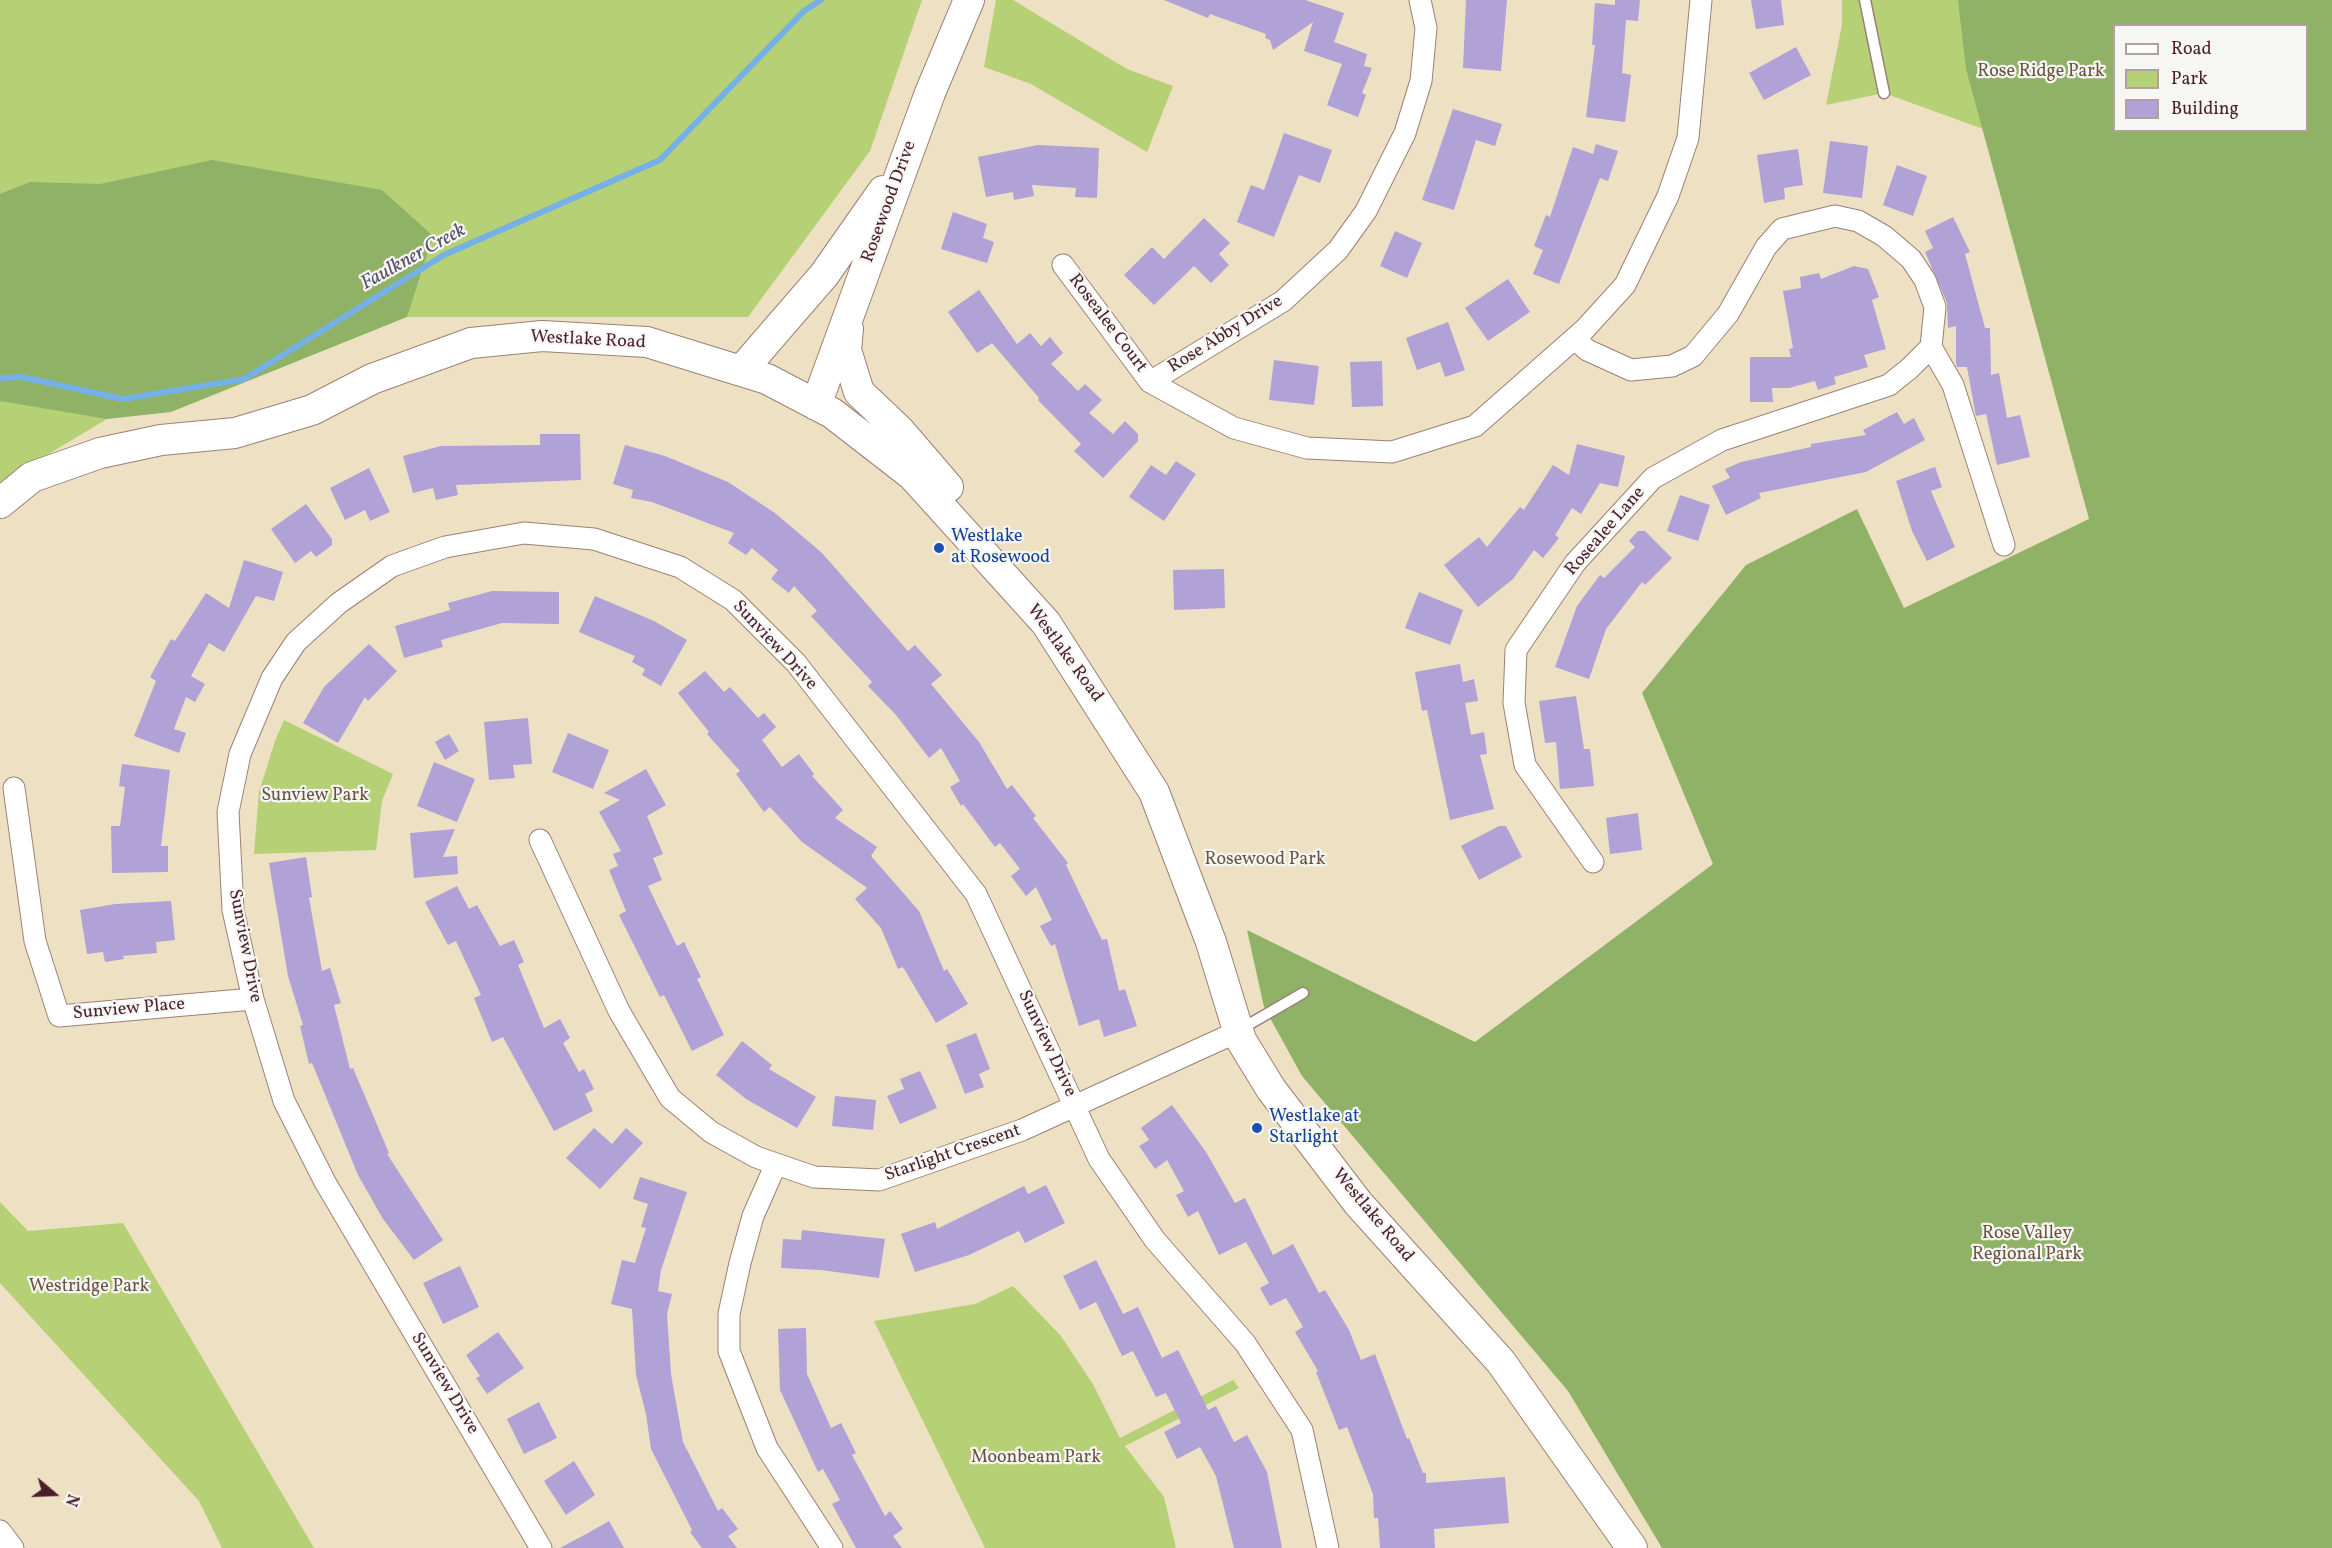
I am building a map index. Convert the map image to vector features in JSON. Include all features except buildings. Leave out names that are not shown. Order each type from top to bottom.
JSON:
[{"type":"street","name":"Rosewood Drive","points":[[816,405],[906,160],[969,0]]},
{"type":"street","name":"Rose Abby Drive","points":[[1150,382],[1283,301],[1338,250],[1366,211],[1406,132],[1421,81],[1426,28],[1420,0]]},
{"type":"street","points":[[1150,382],[1234,428],[1307,448],[1392,452],[1475,426],[1575,339],[1624,285],[1668,196],[1688,138],[1701,0]]},
{"type":"street","points":[[741,370],[824,275],[906,160]]},
{"type":"street","points":[[1575,339],[1587,350],[1631,370],[1672,366],[1693,356],[1728,314],[1766,247],[1782,229],[1835,216],[1858,221],[1884,236],[1911,259],[1925,280],[1935,308],[1931,347],[1953,385],[2004,545]]},
{"type":"street","name":"Rosealee Court","points":[[1063,265],[1150,382]]},
{"type":"street","points":[[848,317],[846,350],[859,392],[899,430],[947,485],[987,558]]},
{"type":"street","name":"Westlake Road","points":[[0,503],[32,477],[100,453],[161,440],[235,433],[312,410],[372,379],[471,343],[542,336],[647,342],[767,379],[832,413],[912,475],[1046,623],[1154,792],[1211,942],[1239,1031],[1271,1089],[1358,1203],[1501,1362],[1632,1548]]},
{"type":"street","name":"Rosealee Lane","points":[[1593,862],[1525,765],[1514,703],[1516,650],[1575,563],[1653,478],[1722,440],[1888,385],[1910,369],[1931,347]]},
{"type":"street","name":"Sunview Drive","points":[[541,1548],[325,1182],[284,1101],[253,999],[233,910],[228,812],[240,754],[272,678],[296,642],[339,603],[392,566],[445,547],[524,532],[594,539],[680,567],[733,600],[796,663],[975,894],[1099,1159],[1155,1240],[1245,1343],[1302,1430],[1328,1548]]},
{"type":"street","name":"Sunview Place","points":[[14,788],[35,941],[59,1016],[253,999]]},
{"type":"street","name":"Starlight Crescent","points":[[540,840],[619,1011],[670,1098],[711,1132],[756,1157],[814,1177],[879,1180],[1022,1130],[1239,1031]]},
{"type":"street","points":[[776,1164],[753,1216],[740,1263],[729,1314],[729,1351],[767,1448],[832,1548]]},
{"type":"street","points":[[0,1531],[13,1548]]},
{"type":"lane","points":[[1865,0],[1884,93]]},
{"type":"lane","points":[[1239,1031],[1303,993]]},
{"type":"green space","points":[[0,0],[922,0],[870,151],[748,317],[407,317],[107,419],[0,483]]},
{"type":"green space","points":[[996,0],[1013,0],[1127,69],[1173,86],[1147,152],[1031,84],[984,67]]},
{"type":"green space","name":"Rose Ridge Park","points":[[1842,0],[2207,0],[2121,24],[2113,24],[2113,132],[2140,186],[1884,93],[1826,105],[1842,25]]},
{"type":"green space","name":"Rose Valley Regional Park","points":[[1958,0],[2332,0],[2332,1548],[1662,1548],[1568,1391],[1302,1076],[1264,1007],[1247,930],[1475,1042],[1713,864],[1642,693],[1746,565],[1857,509],[1904,608],[2089,519],[1966,69]]},
{"type":"green space","points":[[212,160],[382,190],[433,236],[407,317],[171,412],[107,419],[0,401],[0,194],[30,182],[100,184]]},
{"type":"green space","name":"Sunview Park","points":[[284,720],[393,774],[382,801],[376,850],[254,854],[259,792]]},
{"type":"green space","name":"Westridge Park","points":[[0,1202],[28,1231],[123,1223],[314,1548],[222,1548],[199,1501],[0,1283]]},
{"type":"green space","name":"Moonbeam Park","points":[[1013,1286],[1061,1336],[1093,1384],[1120,1438],[1233,1380],[1239,1388],[1125,1446],[1164,1497],[1176,1548],[985,1548],[874,1321],[975,1304]]},
{"type":"waterway","name":"Faulkner Creek","points":[[0,378],[22,377],[123,399],[244,379],[444,255],[660,160],[804,11],[821,0]]},
{"type":"place","name":"Westlake at Rosewood","points":[[939,548]]},
{"type":"place","name":"Westlake at Starlight","points":[[1257,1128]]},
{"type":"park label","name":"Rosewood Park","points":[[1265,861]]}]
